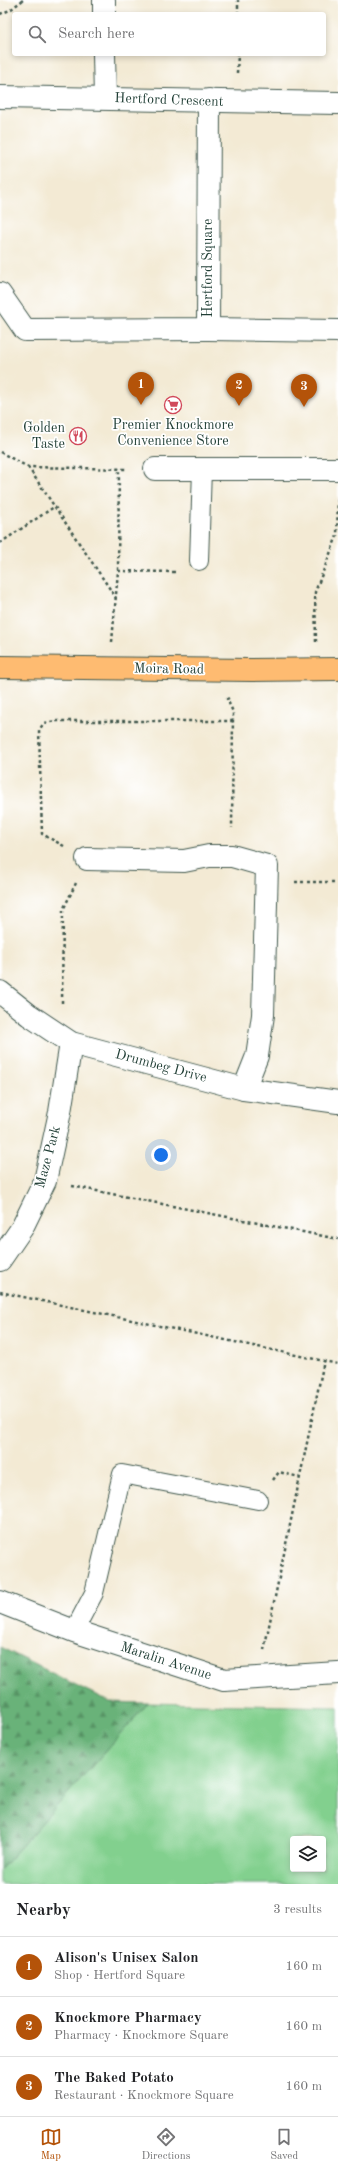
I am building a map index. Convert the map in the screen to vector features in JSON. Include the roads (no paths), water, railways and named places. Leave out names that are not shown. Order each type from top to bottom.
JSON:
[{"type":"highway","name":"Moira Road","points":[[0,667],[238,670],[338,669]]},
{"type":"street","points":[[104,0],[104,12]]},
{"type":"street","points":[[104,56],[105,98]]},
{"type":"street","name":"Hertford Crescent","points":[[0,97],[338,103]]},
{"type":"street","name":"Hertford Square","points":[[0,294],[25,330],[208,329],[209,100]]},
{"type":"street","points":[[208,329],[338,331]]},
{"type":"street","points":[[155,469],[338,469]]},
{"type":"street","points":[[87,859],[184,861],[208,856],[232,856],[268,866],[263,1015],[257,1056],[244,1088]]},
{"type":"street","name":"Drumbeg Drive","points":[[0,992],[29,1015],[71,1043],[244,1088],[338,1102]]},
{"type":"street","name":"Maze Park","points":[[0,1260],[22,1228],[45,1181],[60,1112],[71,1043]]},
{"type":"street","name":"Maralin Avenue","points":[[0,1602],[74,1630],[224,1680],[338,1673]]},
{"type":"lane","points":[[199,561],[202,469]]},
{"type":"lane","points":[[74,1630],[94,1593],[122,1474],[258,1500]]},
{"type":"place","name":"Alison's Unisex Salon","points":[[141,405]]},
{"type":"place","name":"Premier Knockmore Convenience Store","points":[[173,405]]},
{"type":"place","name":"Knockmore Pharmacy","points":[[239,406]]},
{"type":"place","name":"The Baked Potato","points":[[304,407]]},
{"type":"place","name":"Golden Taste","points":[[78,436]]}]
